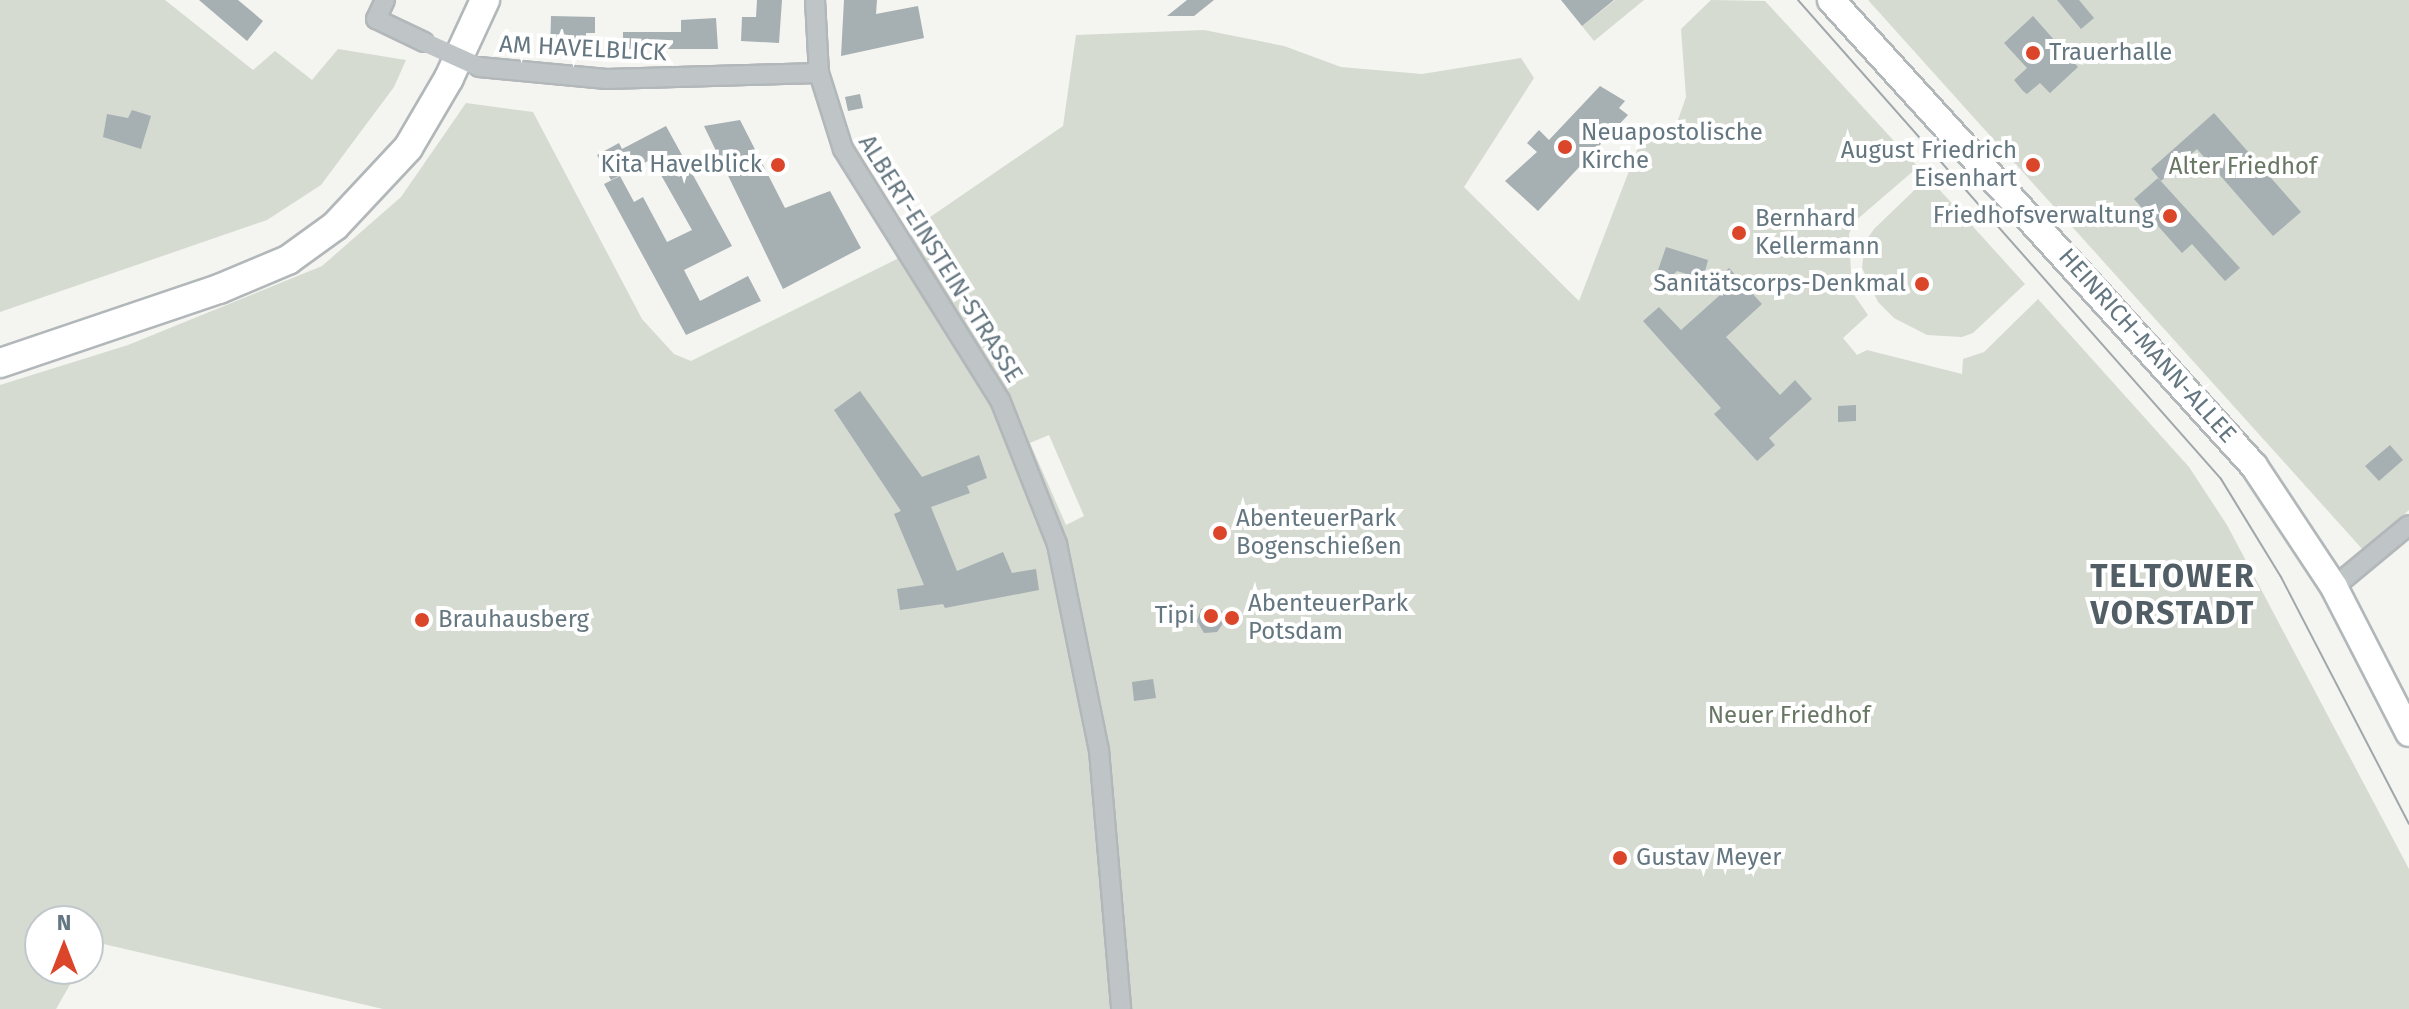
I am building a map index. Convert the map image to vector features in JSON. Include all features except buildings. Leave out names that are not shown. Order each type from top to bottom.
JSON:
[{"type":"main road","points":[[0,363],[219,289],[288,260],[335,226],[408,148],[443,90],[485,0]]},
{"type":"main road","name":"HEINRICH-MANN-ALLEE","points":[[1831,0],[2215,419],[2282,502],[2334,587],[2409,733]]},
{"type":"street","name":"AM HAVELBLICK","points":[[385,0],[376,19],[479,67],[606,79],[819,73]]},
{"type":"street","name":"ALBERT-EINSTEIN-STRASSE","points":[[815,0],[819,73],[833,124],[855,172],[972,350],[1019,443],[1053,531],[1068,583],[1099,750],[1121,1009]]},
{"type":"street","points":[[2334,587],[2409,525]]},
{"type":"green space","points":[[0,0],[165,0],[253,70],[275,51],[312,80],[338,49],[406,60],[394,87],[321,185],[267,220],[0,312]]},
{"type":"green space","points":[[1615,0],[1644,0],[1594,41],[1582,26]]},
{"type":"green space","name":"Neuer Friedhof","points":[[1711,0],[1765,1],[1918,167],[1854,222],[1849,234],[1852,292],[1868,315],[1843,338],[1857,355],[1867,350],[1962,374],[1963,359],[1984,352],[2038,299],[2189,467],[2227,525],[2409,869],[2409,1009],[383,1009],[104,944],[104,905],[24,905],[24,985],[70,985],[56,1009],[0,1009],[0,385],[128,345],[322,266],[401,197],[466,103],[533,112],[642,319],[674,354],[691,361],[897,259],[917,226],[1063,126],[1076,35],[1204,30],[1284,46],[1341,67],[1422,74],[1521,58],[1534,78],[1464,187],[1579,301],[1644,132],[1672,137],[1686,97],[1681,29]],"holes":[[[1049,435],[1084,516],[1066,525],[1030,443]]]},
{"type":"green space","name":"Alter Friedhof","points":[[1868,0],[2409,0],[2409,510],[2364,551]]},
{"type":"green space","points":[[1928,177],[2025,284],[1973,333],[1962,337],[1927,335],[1894,318],[1878,302],[1862,268],[1865,242],[1874,229]]},
{"type":"tram line","points":[[1798,0],[2221,479],[2281,577],[2409,824]]},
{"type":"place","name":"Trauerhalle","points":[[2033,53]]},
{"type":"place","name":"Neuapostolische Kirche","points":[[1565,147]]},
{"type":"place","name":"Kita Havelblick","points":[[778,165]]},
{"type":"place","name":"August Friedrich Eisenhart","points":[[2033,165]]},
{"type":"place","name":"Friedhofsverwaltung","points":[[2170,216]]},
{"type":"place","name":"Bernhard Kellermann","points":[[1739,233]]},
{"type":"place","name":"Sanitätscorps-Denkmal","points":[[1922,284]]},
{"type":"place","name":"AbenteuerPark Bogenschießen","points":[[1220,533]]},
{"type":"place","name":"Tipi","points":[[1211,616]]},
{"type":"place","name":"AbenteuerPark Potsdam","points":[[1232,618]]},
{"type":"place","name":"Brauhausberg","points":[[422,620]]},
{"type":"place","name":"Gustav Meyer","points":[[1620,858]]},
{"type":"district","name":"TELTOWER VORSTADT","points":[[2173,596]]}]
